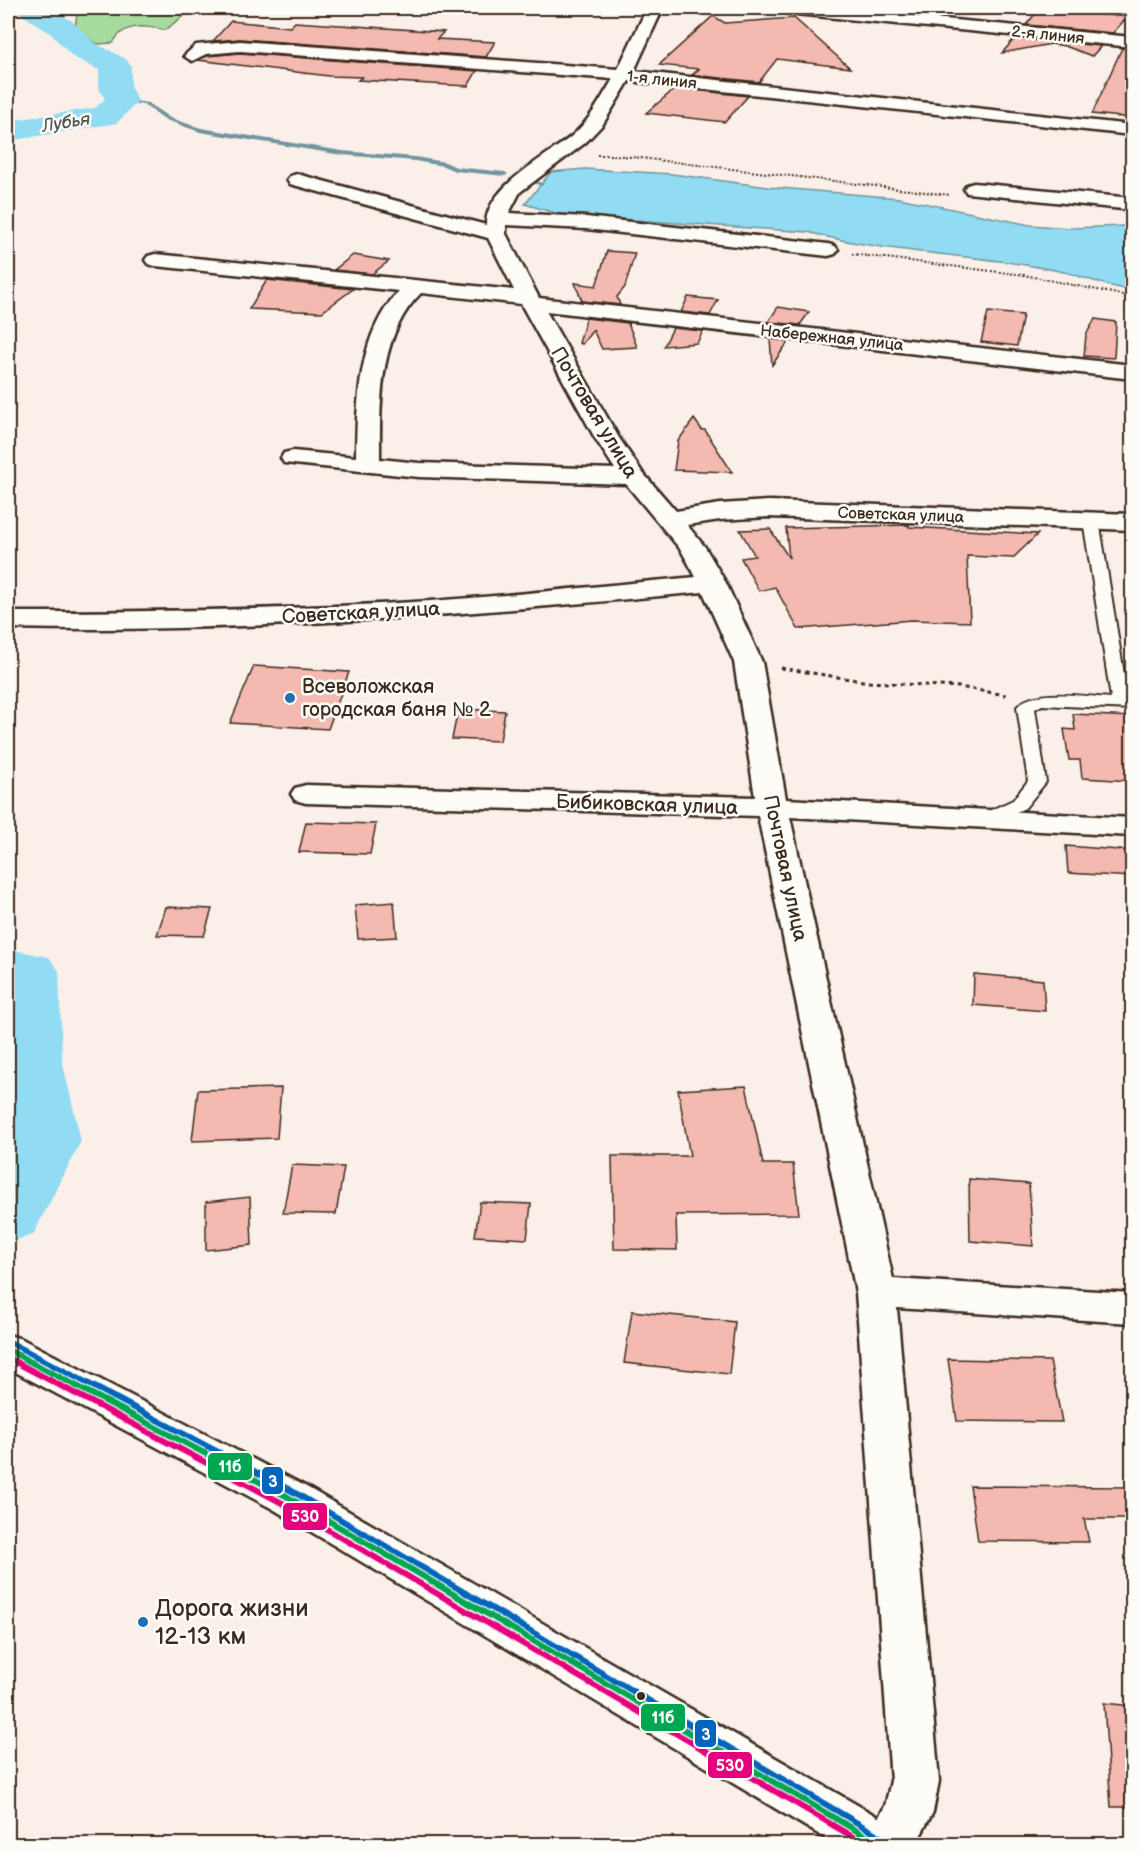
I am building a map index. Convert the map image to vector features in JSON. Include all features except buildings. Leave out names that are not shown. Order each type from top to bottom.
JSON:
[{"type":"street","points":[[496,226],[512,189],[579,139],[597,120],[624,75],[655,8]]},
{"type":"street","name":"2-я линия","points":[[785,8],[1132,42]]},
{"type":"street","name":"1-я линия","points":[[192,56],[202,49],[240,46],[624,75],[1132,130]]},
{"type":"street","points":[[297,180],[496,226],[586,223],[828,250]]},
{"type":"street","points":[[974,189],[1132,204]]},
{"type":"street","name":"Почтовая улица","points":[[496,226],[530,300],[607,438],[633,477],[693,547],[713,583],[748,662],[772,807],[876,1292],[915,1781],[908,1812],[888,1845]]},
{"type":"street","name":"Набережная улица","points":[[155,260],[415,286],[1132,372]]},
{"type":"street","points":[[368,465],[368,414],[381,336],[395,309],[415,286]]},
{"type":"street","points":[[293,458],[419,470],[633,477]]},
{"type":"street","name":"Советская улица","points":[[670,520],[720,512],[769,509],[1132,522]]},
{"type":"street","name":"Советская улица","points":[[8,620],[214,620],[332,615],[431,609],[713,583]]},
{"type":"street","name":"Бибиковская улица","points":[[306,794],[772,807],[1132,827]]},
{"type":"street","points":[[876,1292],[1132,1308]]},
{"type":"street","points":[[12,1352],[288,1497],[879,1845]]},
{"type":"lane","points":[[986,819],[1019,804],[1036,782],[1026,707],[1039,700],[1126,704],[1091,520]]},
{"type":"path","points":[[615,155],[952,196]]},
{"type":"path","points":[[828,250],[1024,275],[1132,297]]},
{"type":"path","points":[[748,662],[833,677],[958,687],[1039,700]]},
{"type":"green space","points":[[67,8],[194,8],[165,30],[136,27],[123,32],[113,43],[97,44],[75,28],[77,14],[62,14],[60,10]]},
{"type":"water","points":[[585,169],[672,174],[768,187],[899,198],[1030,225],[1070,228],[1125,226],[1132,230],[1132,290],[1050,269],[862,244],[808,232],[562,215],[525,204],[551,172]]},
{"type":"waterway","name":"Лубья","points":[[8,131],[105,116],[122,101],[115,88],[115,66],[84,50],[61,27],[31,8]]},
{"type":"waterway","points":[[122,101],[146,104],[168,119],[200,130],[342,153],[415,159],[445,164],[455,169],[505,174]]},
{"type":"waterway","points":[[535,182],[541,184]]},
{"type":"waterway","name":"Лубья","points":[[8,968],[27,971],[29,1060],[47,1141],[8,1217]]},
{"type":"transit line","name":"3","points":[[11,1343],[292,1491],[883,1838]]},
{"type":"transit line","name":"11б","points":[[8,1350],[288,1497],[879,1844]]},
{"type":"transit line","name":"530","points":[[8,1358],[284,1504],[865,1844]]},
{"type":"place","name":"Всеволожская городская баня № 2","points":[[290,698]]},
{"type":"place","name":"Дорога жизни 12-13 км","points":[[143,1622]]}]
